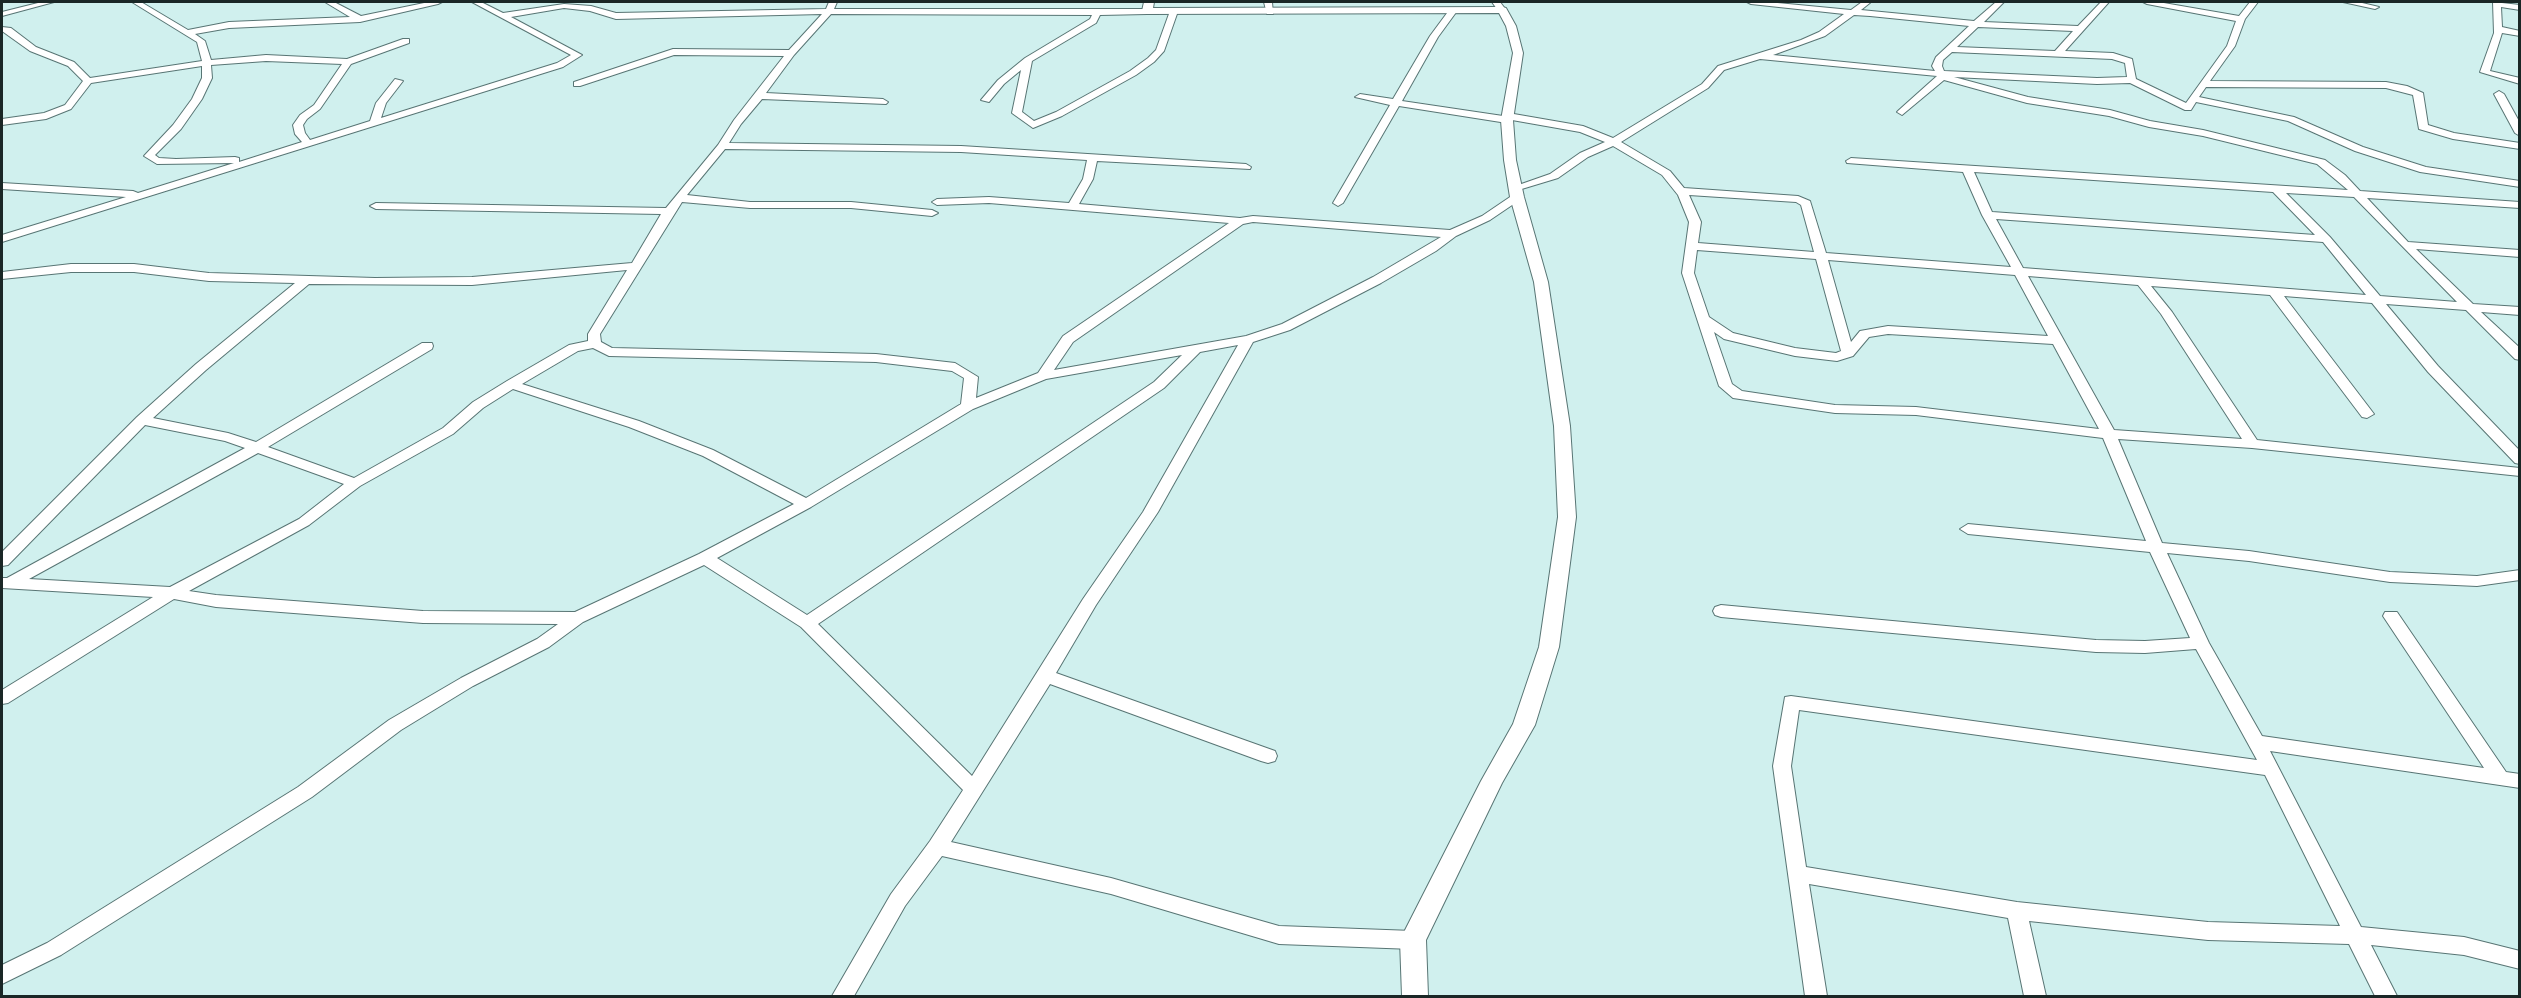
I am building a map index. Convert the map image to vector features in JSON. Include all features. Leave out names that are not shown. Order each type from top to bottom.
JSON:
[{"type":"street","points":[[2,14],[50,2]]},
{"type":"street","points":[[136,2],[201,41],[206,63],[207,78],[198,99],[177,128],[149,156],[157,161],[176,162],[254,160]]},
{"type":"street","points":[[329,2],[360,18]]},
{"type":"street","points":[[189,32],[229,25],[360,18],[438,2]]},
{"type":"street","points":[[2,239],[254,160],[307,141],[560,64],[578,55],[476,2]]},
{"type":"street","points":[[591,9],[600,2]]},
{"type":"street","points":[[913,12],[918,2]]},
{"type":"street","points":[[1034,12],[1037,2]]},
{"type":"street","points":[[1751,2],[1974,24],[2079,29]]},
{"type":"street","points":[[2,975],[54,949],[305,792],[395,725],[467,682],[543,642],[577,618],[705,558],[806,504],[968,406],[1043,376],[1248,339],[1286,327],[1324,309],[1432,249],[1452,234],[1486,218],[1516,192],[1548,180],[1584,155],[1613,142],[1705,86],[1721,69],[1822,34],[1867,2]]},
{"type":"street","points":[[1941,76],[1937,66],[1939,59],[2000,2]]},
{"type":"street","points":[[2058,53],[2105,2]]},
{"type":"street","points":[[2147,2],[2241,19]]},
{"type":"street","points":[[2203,133],[2192,120],[2191,104],[2231,46],[2241,19],[2254,2]]},
{"type":"street","points":[[2347,2],[2375,7]]},
{"type":"street","points":[[2520,9],[2497,3],[2498,29],[2485,72],[2520,81]]},
{"type":"street","points":[[502,16],[564,6],[591,9],[616,16],[831,6],[913,12],[1097,13],[1148,6],[1174,11],[1269,7],[1453,11],[1499,6],[1511,26],[1518,53],[1508,118],[1510,160],[1516,192],[1541,282],[1562,426],[1567,517],[1549,646],[1524,725],[1492,781],[1413,940],[1415,996]]},
{"type":"street","points":[[595,344],[594,334],[669,211],[723,146],[733,128],[791,53],[831,6]]},
{"type":"street","points":[[1028,60],[1017,113],[1033,125],[1059,114],[1133,73],[1150,60],[1160,51],[1174,11]]},
{"type":"street","points":[[1338,203],[1434,36],[1453,11]]},
{"type":"street","points":[[986,100],[1001,82],[1028,60],[1087,25],[1097,13]]},
{"type":"street","points":[[2,29],[8,30],[33,49],[71,64],[88,81]]},
{"type":"street","points":[[2498,29],[2520,34]]},
{"type":"street","points":[[2,122],[46,116],[68,107],[88,81],[206,63],[266,58],[348,62],[373,51],[406,41]]},
{"type":"street","points":[[1951,49],[2123,58],[2129,61],[2132,80]]},
{"type":"street","points":[[578,84],[673,52],[791,53]]},
{"type":"street","points":[[1760,56],[1941,76],[2132,80],[2191,104],[2291,119],[2359,149],[2424,170],[2520,184]]},
{"type":"street","points":[[307,141],[300,134],[298,125],[303,117],[317,107],[348,62]]},
{"type":"street","points":[[1902,112],[1941,76]]},
{"type":"street","points":[[1941,76],[2027,100],[2110,113],[2149,124],[2203,133],[2321,162],[2341,177],[2405,245],[2520,356]]},
{"type":"street","points":[[375,121],[381,103],[398,81]]},
{"type":"street","points":[[2203,84],[2252,86],[2365,83],[2407,89],[2418,93],[2423,127],[2453,136],[2520,146]]},
{"type":"street","points":[[2499,94],[2520,133]]},
{"type":"street","points":[[759,96],[883,102]]},
{"type":"street","points":[[1360,97],[1583,129],[1648,160],[1666,173],[1680,191],[1695,222],[1688,273],[1726,386],[1738,395],[1835,409],[1916,411],[2109,434],[2252,444],[2520,472]]},
{"type":"street","points":[[723,146],[961,149],[1246,167]]},
{"type":"street","points":[[1073,206],[1088,179],[1093,157]]},
{"type":"street","points":[[1851,161],[2520,205]]},
{"type":"street","points":[[1968,170],[1988,215],[2109,434],[2156,547],[2202,643],[2271,769],[2386,996]]},
{"type":"street","points":[[2,186],[142,194]]},
{"type":"street","points":[[2276,189],[2326,239],[2433,369],[2520,459]]},
{"type":"street","points":[[1680,191],[1798,199],[1806,203],[1848,353]]},
{"type":"street","points":[[680,198],[750,204],[851,205],[932,213]]},
{"type":"street","points":[[937,202],[989,200],[1452,234]]},
{"type":"street","points":[[376,206],[669,211]]},
{"type":"street","points":[[1988,215],[2326,239]]},
{"type":"street","points":[[1043,376],[1068,339],[1240,220]]},
{"type":"street","points":[[2405,245],[2520,254]]},
{"type":"street","points":[[1692,246],[2520,311]]},
{"type":"street","points":[[2,275],[71,268],[124,268],[171,271],[209,277],[375,282],[472,281],[635,266]]},
{"type":"street","points":[[2,561],[142,420],[201,367],[307,279]]},
{"type":"street","points":[[2143,283],[2166,312],[2252,444]]},
{"type":"street","points":[[2275,293],[2367,414]]},
{"type":"street","points":[[1704,319],[1729,336],[1795,352],[1837,357],[1848,353],[1865,334],[1888,330],[2056,340]]},
{"type":"street","points":[[843,996],[898,900],[937,847],[1046,676],[1089,603],[1150,512],[1248,339]]},
{"type":"street","points":[[2,698],[172,593],[304,522],[355,483],[448,431],[478,405],[574,348],[595,344],[609,352],[876,358],[955,368],[971,377],[968,406]]},
{"type":"street","points":[[5,583],[256,448],[427,346]]},
{"type":"street","points":[[807,623],[1159,385],[1196,348]]},
{"type":"street","points":[[512,384],[527,391],[552,396],[634,424],[708,453],[806,504]]},
{"type":"street","points":[[142,420],[228,437],[355,483]]},
{"type":"street","points":[[1968,529],[2249,556],[2390,577],[2476,581],[2520,575]]},
{"type":"street","points":[[705,558],[807,623],[974,789]]},
{"type":"street","points":[[5,583],[172,593],[216,601],[423,617],[577,618]]},
{"type":"street","points":[[1721,611],[2096,646],[2145,647],[2202,643]]},
{"type":"street","points":[[2391,616],[2500,778]]},
{"type":"street","points":[[1046,676],[1268,756]]},
{"type":"street","points":[[1816,996],[1782,766],[1791,702],[2271,769]]},
{"type":"street","points":[[2256,742],[2520,781]]},
{"type":"street","points":[[937,847],[1111,886],[1279,934],[1413,940]]},
{"type":"street","points":[[1797,874],[2017,911],[2208,931],[2354,935],[2464,946],[2520,960]]},
{"type":"street","points":[[2017,911],[2035,996]]}]
